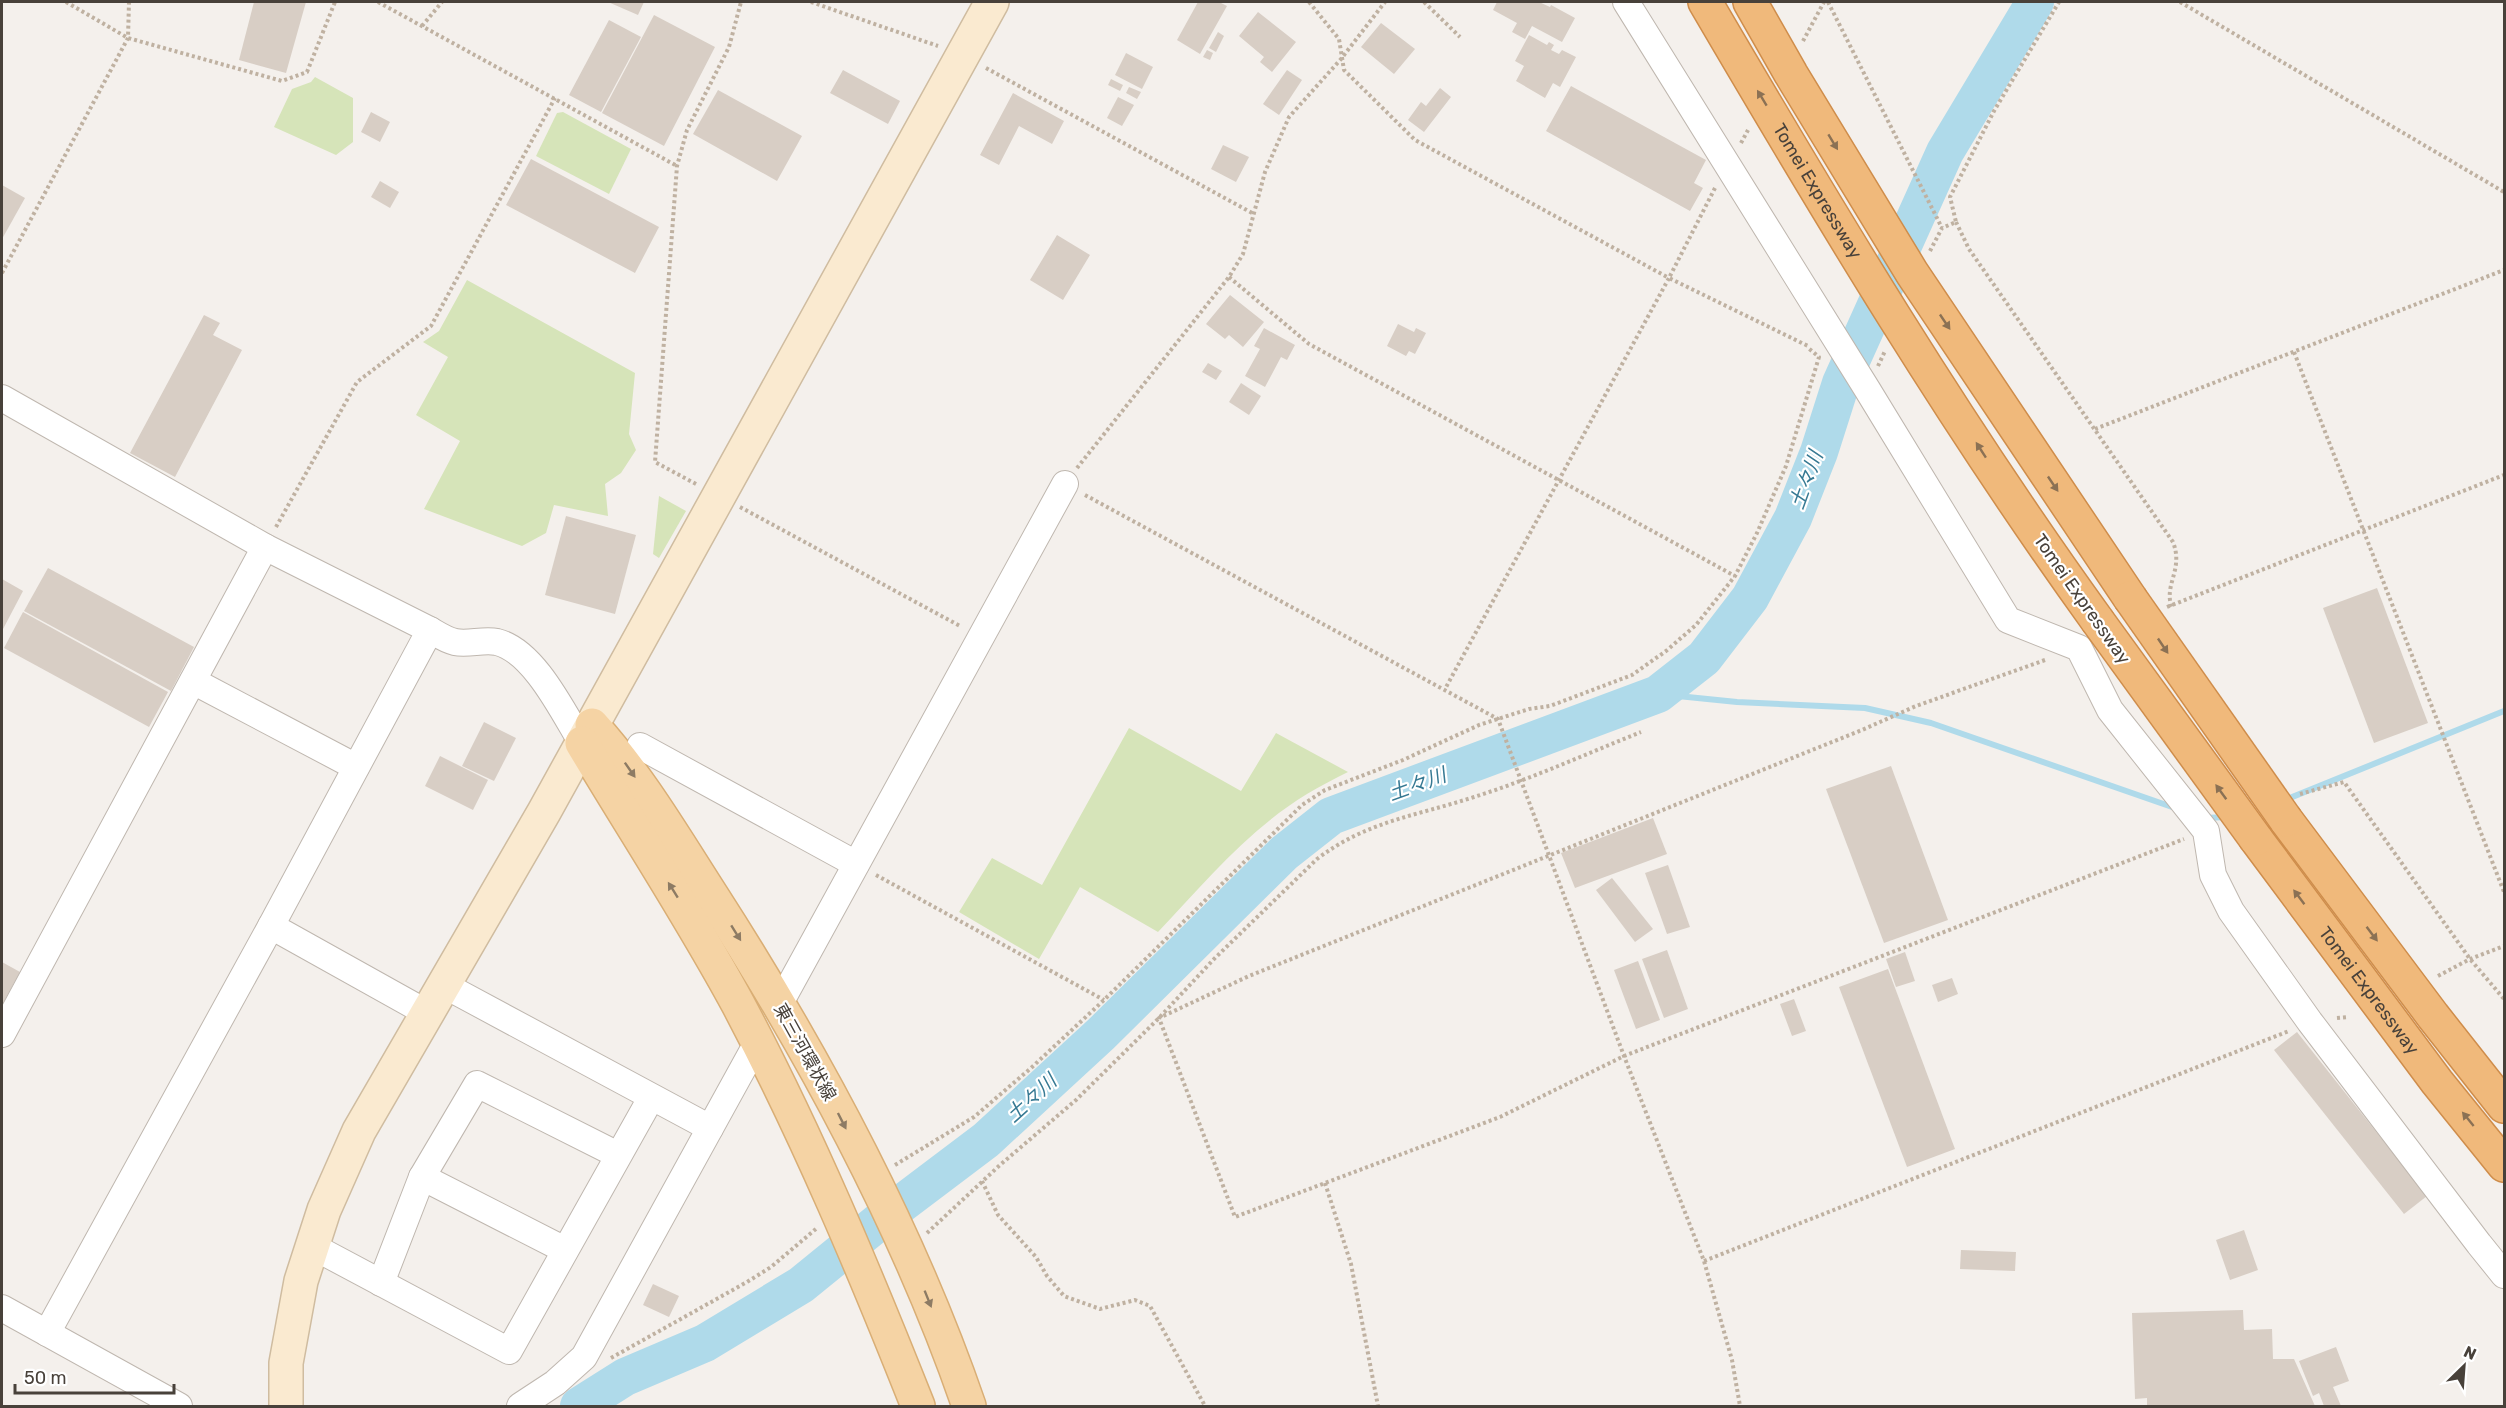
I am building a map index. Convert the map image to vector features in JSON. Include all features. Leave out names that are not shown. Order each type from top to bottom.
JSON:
[{"type":"highway","name":"Tomei Expressway","points":[[1705,2],[1893,315],[2043,546],[2256,840],[2437,1082],[2505,1165]]},
{"type":"highway","name":"Tomei Expressway","points":[[1750,2],[1888,233],[1921,262],[2130,598],[2292,804],[2433,1016],[2505,1106]]},
{"type":"main road","name":"東三河環状線","points":[[587,734],[620,756],[737,935],[779,1005],[832,1101],[907,1249],[969,1407]]},
{"type":"main road","name":"東三河環状線","points":[[587,734],[757,1043],[864,1268],[918,1407]]},
{"type":"street","points":[[286,1407],[286,1363],[294,1315],[312,1246],[324,1210],[359,1131],[587,734],[992,2]]},
{"type":"street","points":[[1626,2],[1828,326],[2007,620],[2079,648],[2110,710],[2206,831],[2213,875],[2231,911],[2310,1022],[2505,1275]]},
{"type":"street","points":[[2,398],[265,547],[454,642],[495,642],[508,646],[535,670],[587,734]]},
{"type":"street","points":[[779,1005],[1065,484]]},
{"type":"street","points":[[2,1034],[265,547]]},
{"type":"street","points":[[47,1333],[271,926],[430,630]]},
{"type":"street","points":[[193,681],[356,767]]},
{"type":"street","points":[[640,746],[856,864]]},
{"type":"street","points":[[271,926],[427,1013]]},
{"type":"street","points":[[444,985],[710,1128]]},
{"type":"street","points":[[520,1407],[555,1383],[584,1357],[757,1043]]},
{"type":"street","points":[[381,1283],[422,1177],[477,1084],[618,1155]]},
{"type":"street","points":[[312,1246],[509,1351],[651,1098]]},
{"type":"street","points":[[422,1177],[565,1250]]},
{"type":"street","points":[[2,1308],[179,1407]]},
{"type":"path","points":[[66,2],[128,38],[282,81],[307,72],[335,2]]},
{"type":"path","points":[[2,273],[128,38],[129,2]]},
{"type":"path","points":[[378,2],[677,166]]},
{"type":"path","points":[[422,26],[442,2]]},
{"type":"path","points":[[741,2],[729,47],[687,130],[677,166],[655,462],[981,638]]},
{"type":"path","points":[[811,2],[962,54],[1254,214]]},
{"type":"path","points":[[875,1187],[974,1117],[1104,1000],[1302,805],[1325,790],[1403,760],[1479,725],[1530,709],[1550,706],[1632,675],[1666,651],[1696,625],[1735,576],[1786,466],[1819,357],[1807,347],[1669,278],[1415,141],[1344,70],[1339,39],[1309,2]]},
{"type":"path","points":[[1385,2],[1341,59],[1289,117],[1265,172],[1243,254],[1229,277],[1065,484],[1498,719]]},
{"type":"path","points":[[1424,2],[1460,37]]},
{"type":"path","points":[[1801,45],[1826,2]]},
{"type":"path","points":[[1826,2],[1936,212],[1942,228]]},
{"type":"path","points":[[2060,2],[1994,111],[1950,198],[1956,222],[1969,249],[2173,542],[2178,554],[2176,574],[2169,593],[2171,606],[2177,615]]},
{"type":"path","points":[[2180,2],[2505,192]]},
{"type":"path","points":[[265,547],[357,382],[431,326],[555,98]]},
{"type":"path","points":[[1445,689],[1748,130]]},
{"type":"path","points":[[1921,262],[1942,228],[1956,222]]},
{"type":"path","points":[[2095,429],[2505,270]]},
{"type":"path","points":[[1229,277],[1309,344],[1735,576]]},
{"type":"path","points":[[1807,347],[1828,326]]},
{"type":"path","points":[[2294,352],[2505,892]]},
{"type":"path","points":[[2161,610],[2505,475]]},
{"type":"path","points":[[1159,1018],[1249,976],[1862,730],[1916,706],[2079,648]]},
{"type":"path","points":[[1498,719],[1624,1056],[1704,1261],[1732,1360],[1740,1407]]},
{"type":"path","points":[[907,1249],[1076,1100],[1159,1018],[1214,959],[1317,859],[1332,848],[1378,824],[1474,797],[1641,732]]},
{"type":"path","points":[[2294,785],[2292,804],[2344,782],[2470,959],[2505,999]]},
{"type":"path","points":[[1159,1018],[1235,1218],[1500,1117],[1624,1056],[2206,831]]},
{"type":"path","points":[[856,864],[1104,1000]]},
{"type":"path","points":[[2438,976],[2470,959],[2505,946]]},
{"type":"path","points":[[1704,1261],[2310,1022],[2348,1017]]},
{"type":"path","points":[[982,1181],[998,1215],[1036,1257],[1047,1276],[1064,1296],[1100,1309],[1135,1300],[1150,1306],[1205,1407]]},
{"type":"path","points":[[1325,1183],[1351,1264],[1378,1407]]},
{"type":"path","points":[[604,1361],[747,1282],[771,1267],[800,1241],[841,1217]]},
{"type":"green space","points":[[315,77],[353,98],[353,142],[336,155],[274,127],[292,89],[311,82]]},
{"type":"green space","points":[[563,112],[631,149],[609,194],[536,156],[557,113]]},
{"type":"green space","points":[[467,280],[635,373],[629,434],[636,450],[621,473],[605,484],[608,516],[554,505],[546,533],[522,546],[424,509],[460,441],[416,415],[448,357],[423,342],[439,331]]},
{"type":"green space","points":[[659,496],[686,511],[659,558],[653,554]]},
{"type":"green space","points":[[1129,728],[1241,791],[1276,733],[1348,772],[1307,794],[1266,823],[1210,876],[1158,932],[1080,887],[1039,959],[959,912],[992,858],[1042,885]]},
{"type":"building","points":[[254,2],[306,2],[286,73],[239,60]]},
{"type":"building","points":[[608,2],[644,2],[638,15]]},
{"type":"building","points":[[1198,2],[1219,2],[1227,6],[1200,54],[1177,40]]},
{"type":"building","points":[[1497,2],[1539,2],[1550,7],[1551,5],[1575,18],[1562,42],[1532,26],[1525,39],[1512,32],[1517,23],[1493,10]]},
{"type":"building","points":[[1258,12],[1296,42],[1272,72],[1260,62],[1264,57],[1239,36]]},
{"type":"building","points":[[654,15],[715,47],[664,146],[602,113]]},
{"type":"building","points":[[609,20],[641,37],[601,112],[569,95]]},
{"type":"building","points":[[1381,23],[1415,49],[1394,74],[1361,47]]},
{"type":"building","points":[[1218,32],[1224,36],[1216,52],[1209,48]]},
{"type":"building","points":[[1529,35],[1547,45],[1549,42],[1554,45],[1551,50],[1559,54],[1562,50],[1576,57],[1560,87],[1553,83],[1545,98],[1516,81],[1524,66],[1515,61]]},
{"type":"building","points":[[1207,50],[1213,53],[1210,60],[1203,57]]},
{"type":"building","points":[[1126,53],[1153,67],[1142,89],[1115,75]]},
{"type":"building","points":[[843,70],[900,101],[888,124],[830,93]]},
{"type":"building","points":[[1287,70],[1302,80],[1279,115],[1263,104]]},
{"type":"building","points":[[1111,79],[1123,85],[1120,91],[1108,85]]},
{"type":"building","points":[[1571,86],[1706,160],[1694,183],[1703,188],[1690,211],[1546,131]]},
{"type":"building","points":[[1129,87],[1141,92],[1137,99],[1126,93]]},
{"type":"building","points":[[1440,88],[1451,97],[1424,132],[1408,120],[1421,102],[1426,106]]},
{"type":"building","points":[[718,90],[802,136],[777,181],[693,134]]},
{"type":"building","points":[[1013,93],[1064,121],[1052,144],[1019,126],[999,165],[980,155]]},
{"type":"building","points":[[1118,97],[1134,105],[1122,126],[1107,118]]},
{"type":"building","points":[[371,112],[390,122],[380,142],[361,132]]},
{"type":"building","points":[[1223,145],[1249,157],[1236,182],[1211,169]]},
{"type":"building","points":[[531,159],[659,227],[635,273],[506,205]]},
{"type":"building","points":[[380,181],[399,192],[390,208],[371,197]]},
{"type":"building","points":[[2,185],[25,198],[2,239]]},
{"type":"building","points":[[1057,235],[1090,255],[1063,300],[1030,280]]},
{"type":"building","points":[[1230,295],[1264,322],[1243,347],[1229,335],[1225,339],[1206,324]]},
{"type":"building","points":[[204,315],[220,323],[213,335],[242,350],[175,477],[130,453]]},
{"type":"building","points":[[1398,324],[1414,332],[1416,328],[1426,333],[1415,354],[1409,351],[1406,356],[1387,346]]},
{"type":"building","points":[[1264,328],[1295,345],[1287,360],[1281,357],[1265,387],[1245,376],[1260,349],[1254,346]]},
{"type":"building","points":[[1208,363],[1222,371],[1216,380],[1202,372]]},
{"type":"building","points":[[1241,383],[1261,396],[1249,415],[1229,402]]},
{"type":"building","points":[[566,516],[636,535],[615,614],[545,595]]},
{"type":"building","points":[[48,568],[194,647],[171,691],[24,611]]},
{"type":"building","points":[[2,579],[23,591],[2,631]]},
{"type":"building","points":[[2377,588],[2428,723],[2374,743],[2323,608]]},
{"type":"building","points":[[23,612],[168,692],[149,727],[4,648]]},
{"type":"building","points":[[484,722],[516,738],[494,781],[462,766]]},
{"type":"building","points":[[440,756],[488,780],[473,810],[425,786]]},
{"type":"building","points":[[1891,766],[1948,920],[1884,943],[1826,789]]},
{"type":"building","points":[[1653,818],[1667,854],[1575,888],[1561,853]]},
{"type":"building","points":[[1668,865],[1690,927],[1667,934],[1645,873]]},
{"type":"building","points":[[1612,878],[1653,929],[1635,942],[1596,890]]},
{"type":"building","points":[[1667,950],[1688,1009],[1664,1018],[1642,959]]},
{"type":"building","points":[[1905,952],[1915,981],[1896,987],[1886,959]]},
{"type":"building","points":[[1638,961],[1660,1020],[1636,1029],[1614,970]]},
{"type":"building","points":[[2,962],[20,972],[2,1005]]},
{"type":"building","points":[[1888,969],[1955,1149],[1907,1167],[1839,987]]},
{"type":"building","points":[[1952,978],[1958,994],[1938,1002],[1932,985]]},
{"type":"building","points":[[1794,999],[1806,1031],[1792,1036],[1780,1004]]},
{"type":"building","points":[[2297,1032],[2427,1196],[2404,1214],[2274,1050]]},
{"type":"building","points":[[2244,1230],[2258,1270],[2230,1280],[2216,1240]]},
{"type":"building","points":[[1961,1250],[2016,1252],[2015,1271],[1960,1269]]},
{"type":"building","points":[[653,1284],[679,1296],[669,1317],[643,1305]]},
{"type":"building","points":[[2243,1310],[2244,1330],[2272,1329],[2273,1359],[2294,1359],[2315,1406],[2147,1406],[2147,1398],[2135,1399],[2132,1313]]},
{"type":"building","points":[[2336,1347],[2349,1381],[2333,1387],[2341,1406],[2324,1406],[2319,1393],[2313,1396],[2299,1361]]},
{"type":"waterway","name":"土々川","points":[[579,1406],[625,1377],[705,1343],[801,1285],[892,1211],[986,1140],[1101,1034],[1284,853],[1331,816],[1658,694],[1704,658],[1750,598],[1793,518],[1819,452],[1841,383],[1945,152],[2035,2]]},
{"type":"waterway","points":[[1658,694],[1737,702],[1865,708],[1931,723],[2175,808]]},
{"type":"waterway","points":[[2285,800],[2504,711]]},
{"type":"waterway","points":[[2205,818],[2227,817]]}]
